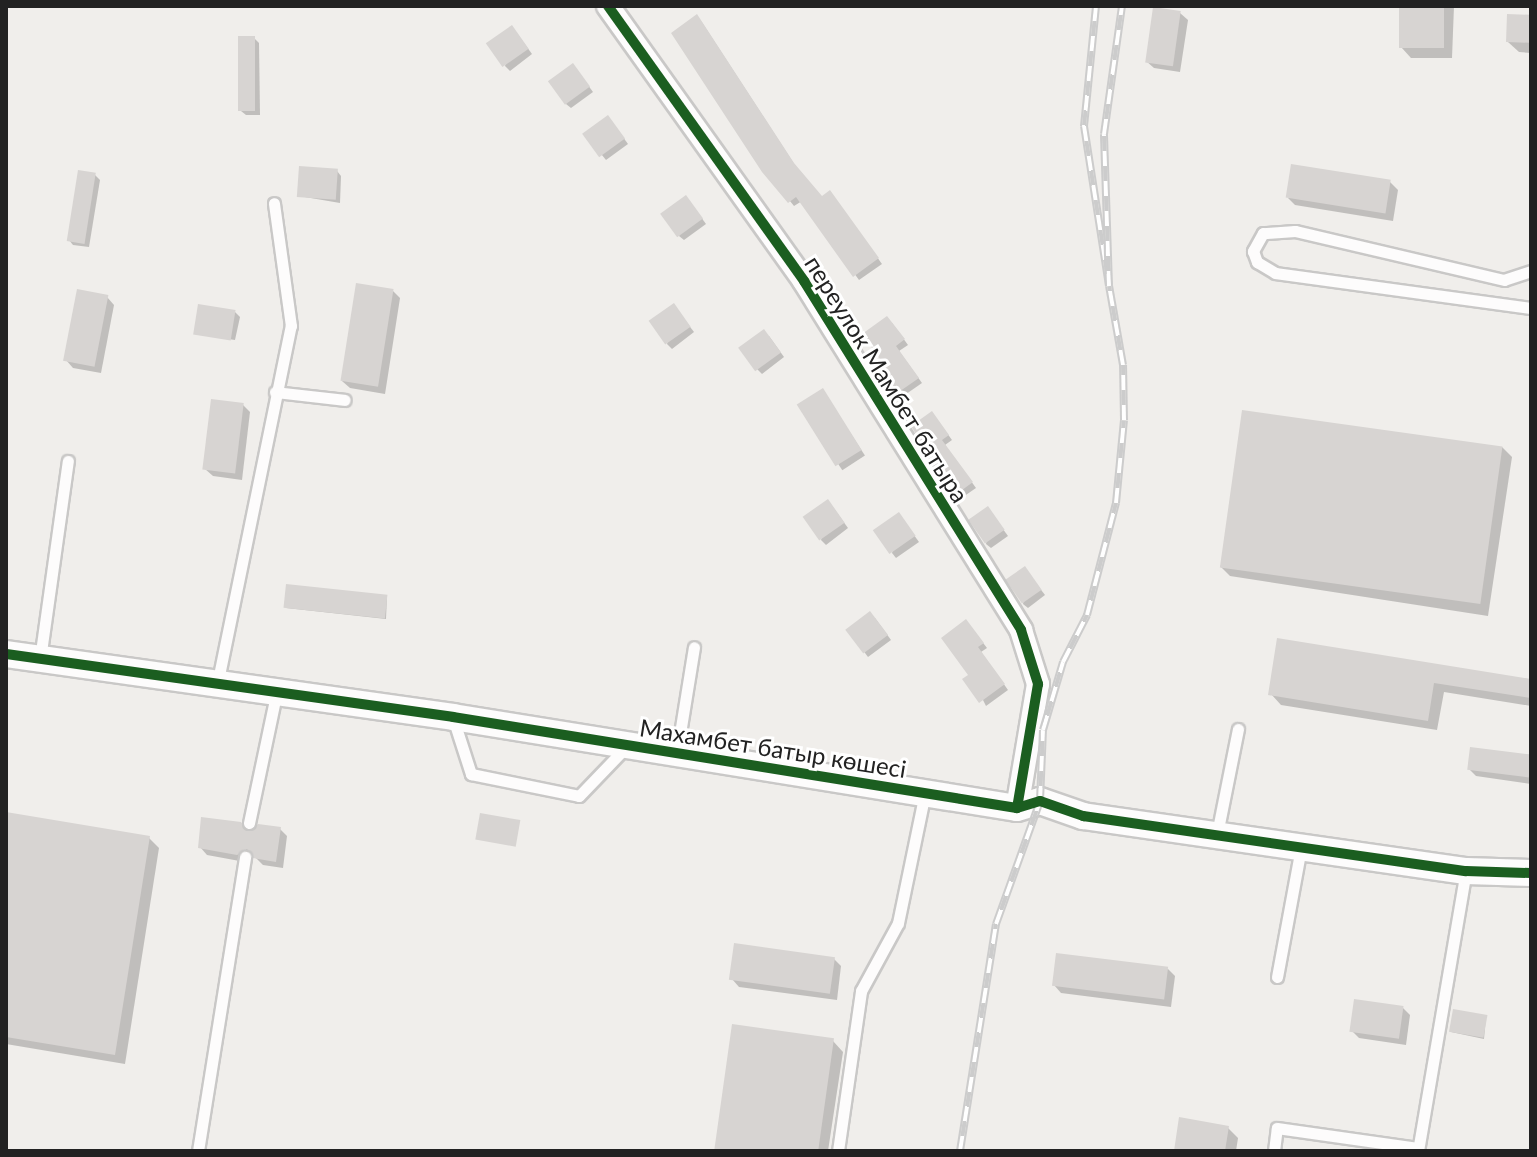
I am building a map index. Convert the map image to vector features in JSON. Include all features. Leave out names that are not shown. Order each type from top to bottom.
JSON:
[{"type":"street","name":"переулок Мамбет батыра","points":[[608,6],[804,281],[1021,630],[1038,684],[1017,808]]},
{"type":"street","name":"Махамбет батыр көшесі","points":[[6,654],[276,695],[453,717],[1017,808],[1040,801],[1083,816],[1466,871],[1531,873]]},
{"type":"lane","points":[[217,686],[291,326],[274,203]]},
{"type":"lane","points":[[1531,271],[1504,280],[1295,231],[1273,230],[1254,241],[1257,262],[1275,273],[1531,308]]},
{"type":"lane","points":[[275,392],[345,400]]},
{"type":"lane","points":[[40,659],[68,461]]},
{"type":"lane","points":[[677,753],[694,647]]},
{"type":"lane","points":[[249,823],[276,695]]},
{"type":"lane","points":[[453,717],[471,774],[579,796],[628,745]]},
{"type":"lane","points":[[1217,835],[1238,729]]},
{"type":"lane","points":[[838,1151],[861,991],[898,923],[926,792]]},
{"type":"lane","points":[[1277,977],[1301,847]]},
{"type":"lane","points":[[198,1151],[245,857]]},
{"type":"lane","points":[[1274,1151],[1277,1128],[1418,1150],[1466,871]]},
{"type":"building","points":[[1399,6],[1444,6],[1444,48],[1399,48]]},
{"type":"building","points":[[1153,7],[1181,11],[1173,66],[1145,62]]},
{"type":"building","points":[[697,14],[794,163],[822,196],[830,190],[879,258],[853,277],[796,197],[788,203],[762,172],[671,33]]},
{"type":"building","points":[[1507,14],[1531,15],[1530,43],[1506,42]]},
{"type":"building","points":[[512,25],[529,49],[502,67],[486,43]]},
{"type":"building","points":[[238,36],[255,36],[255,111],[238,111]]},
{"type":"building","points":[[573,63],[590,86],[565,105],[548,81]]},
{"type":"building","points":[[608,115],[625,138],[599,157],[582,134]]},
{"type":"building","points":[[1291,164],[1391,180],[1385,213],[1286,198]]},
{"type":"building","points":[[299,166],[338,169],[336,200],[297,197]]},
{"type":"building","points":[[78,170],[96,173],[85,244],[67,241]]},
{"type":"building","points":[[686,195],[703,218],[677,237],[660,214]]},
{"type":"building","points":[[356,283],[394,289],[378,387],[341,381]]},
{"type":"building","points":[[77,289],[108,295],[94,367],[63,361]]},
{"type":"building","points":[[674,303],[691,327],[665,345],[649,321]]},
{"type":"building","points":[[198,304],[236,310],[231,341],[193,335]]},
{"type":"building","points":[[887,316],[905,339],[896,346],[919,378],[893,396],[877,372],[885,366],[862,334]]},
{"type":"building","points":[[764,329],[781,352],[755,371],[738,348]]},
{"type":"building","points":[[823,388],[862,450],[835,466],[797,404]]},
{"type":"building","points":[[211,399],[244,403],[235,473],[202,469]]},
{"type":"building","points":[[1242,410],[1502,447],[1480,604],[1220,567]]},
{"type":"building","points":[[932,411],[949,435],[942,440],[973,482],[954,496],[911,426]]},
{"type":"building","points":[[828,499],[845,523],[819,541],[803,517]]},
{"type":"building","points":[[988,506],[1005,530],[985,544],[968,520]]},
{"type":"building","points":[[899,512],[916,536],[889,554],[873,530]]},
{"type":"building","points":[[1025,566],[1042,590],[1022,604],[1005,580]]},
{"type":"building","points":[[286,584],[387,595],[385,619],[283,608]]},
{"type":"building","points":[[870,611],[888,635],[863,654],[845,630]]},
{"type":"building","points":[[966,619],[984,643],[978,647],[1005,684],[979,703],[962,679],[968,675],[941,638]]},
{"type":"building","points":[[1277,638],[1531,679],[1531,698],[1434,683],[1428,721],[1268,695]]},
{"type":"building","points":[[1470,747],[1531,754],[1529,777],[1467,770]]},
{"type":"building","points":[[6,812],[150,836],[115,1055],[6,1037]]},
{"type":"building","points":[[480,813],[520,820],[516,847],[475,840]]},
{"type":"building","points":[[201,817],[241,822],[248,831],[258,824],[281,827],[276,862],[253,858],[247,849],[237,855],[198,848]]},
{"type":"building","points":[[734,943],[835,957],[830,994],[729,980]]},
{"type":"building","points":[[1056,953],[1168,967],[1164,1000],[1052,986]]},
{"type":"building","points":[[1354,999],[1404,1006],[1399,1039],[1349,1032]]},
{"type":"building","points":[[1453,1009],[1487,1015],[1483,1038],[1449,1032]]},
{"type":"building","points":[[732,1024],[834,1038],[818,1151],[714,1151]]},
{"type":"building","points":[[1179,1117],[1229,1126],[1225,1151],[1174,1151]]},
{"type":"railway","points":[[1096,6],[1084,126],[1109,286],[1104,134],[1122,6]]},
{"type":"railway","points":[[960,1151],[996,924],[1040,801],[1043,730],[1063,662],[1087,615],[1116,503],[1124,420],[1123,365],[1109,286]]},
{"type":"cycle path","points":[[608,6],[804,281],[1021,630],[1038,684],[1017,808]]},
{"type":"cycle path","points":[[6,654],[453,717],[1017,808],[1040,801],[1083,816],[1466,871],[1531,873]]}]
